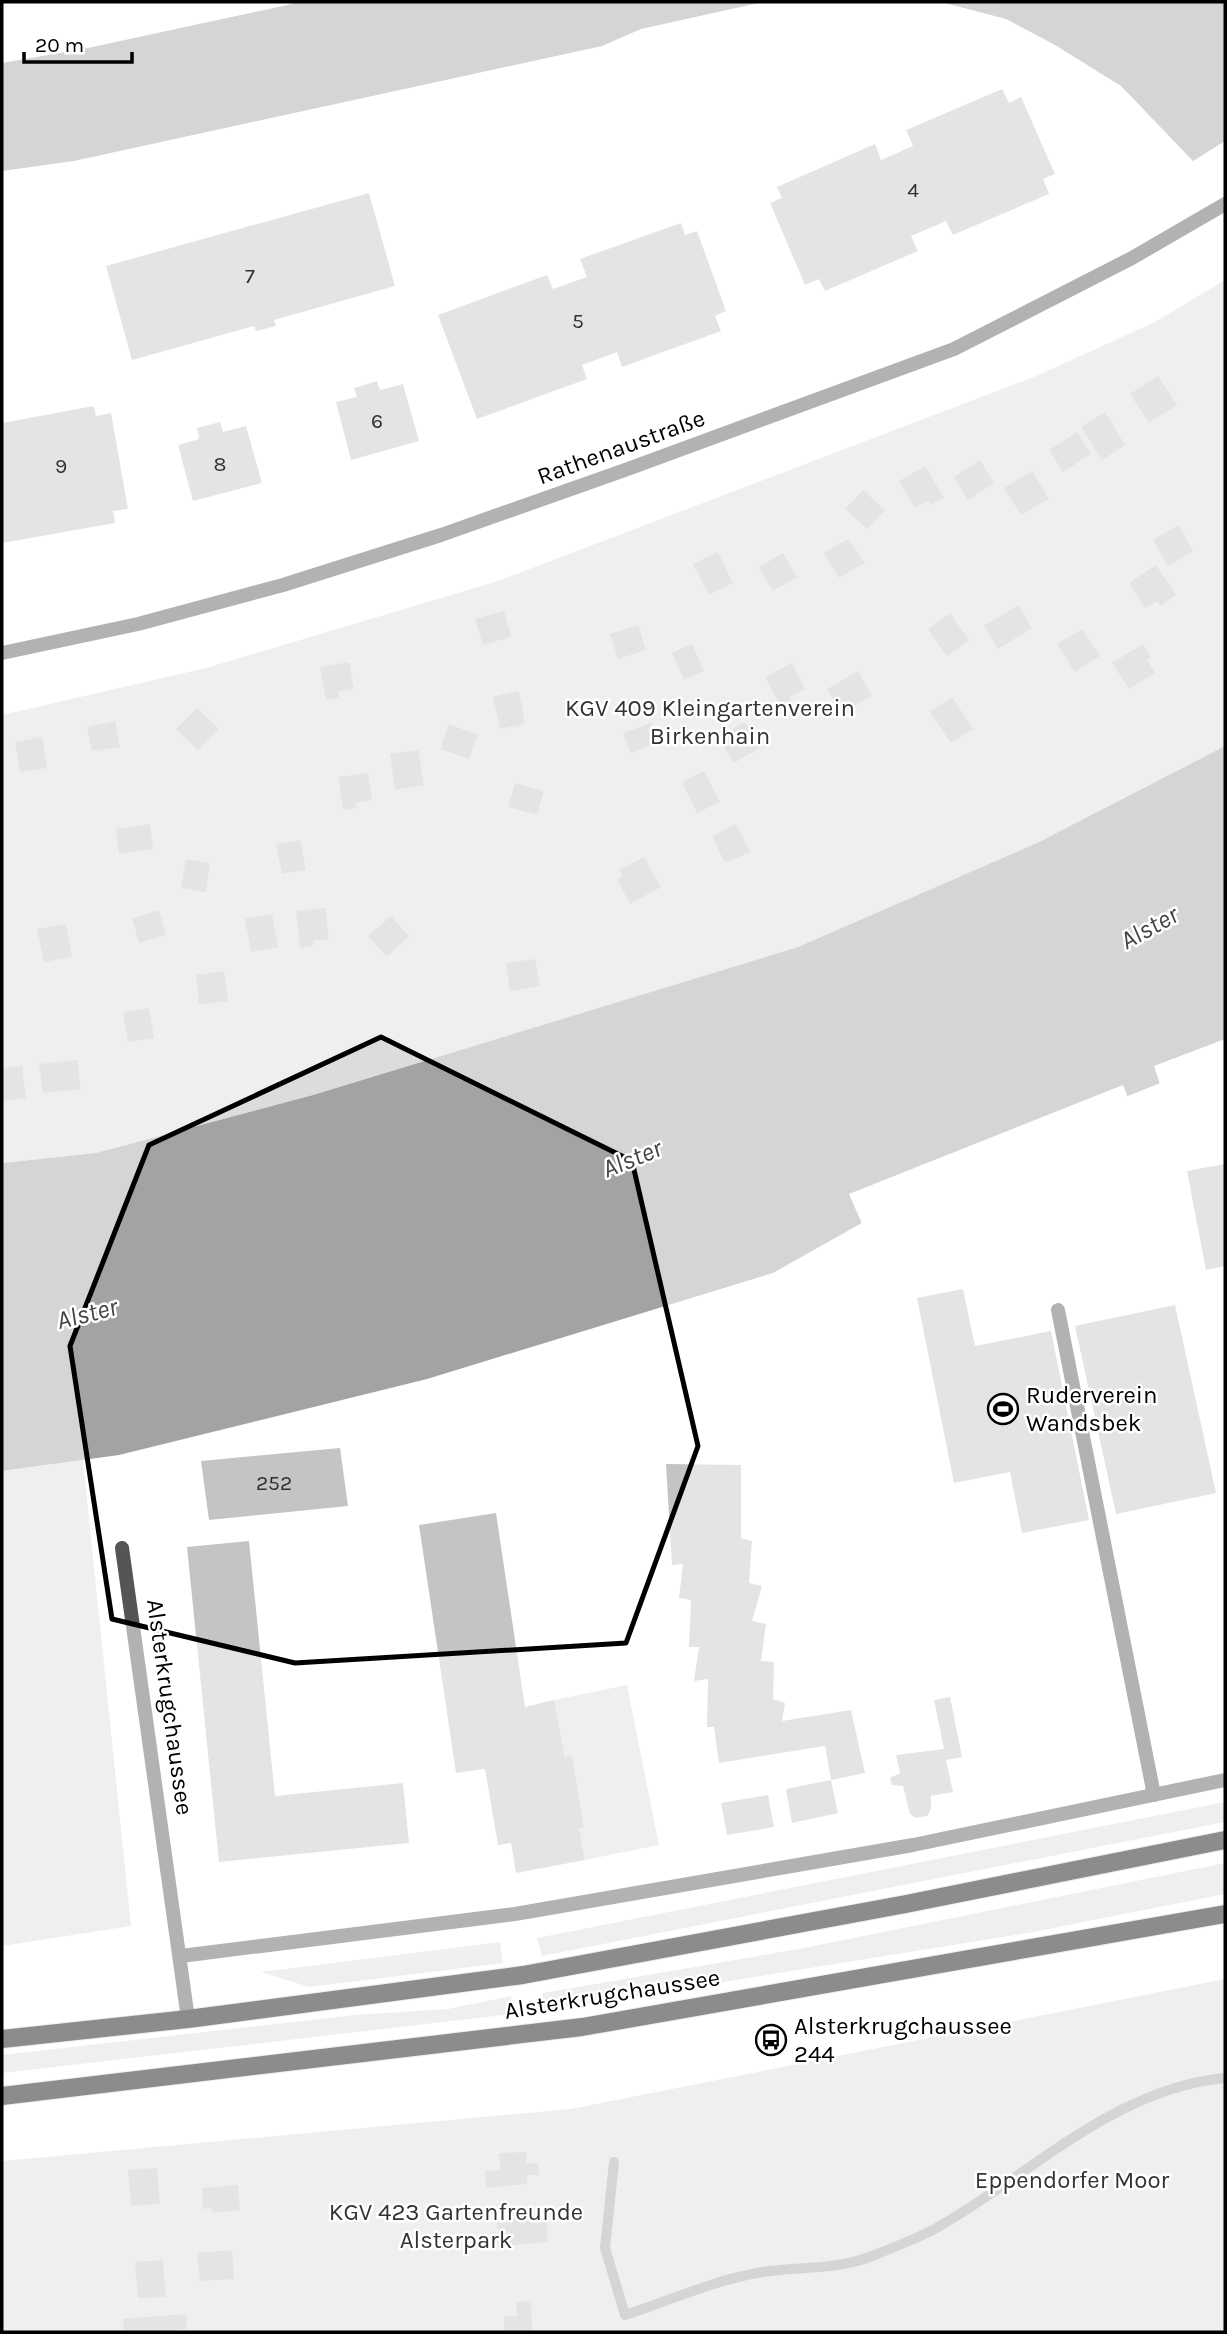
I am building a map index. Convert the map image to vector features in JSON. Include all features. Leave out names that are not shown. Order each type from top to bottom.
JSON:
[{"type":"main road","name":"Alsterkrugchaussee","points":[[2,2039],[188,2019],[523,1975],[906,1904],[1225,1840]]},
{"type":"main road","name":"Alsterkrugchaussee","points":[[2,2096],[582,2027],[1225,1914]]},
{"type":"street","name":"Rathenaustraße","points":[[2,653],[138,624],[283,585],[428,540],[625,471],[954,349],[1225,204]]},
{"type":"street","points":[[1058,1310],[1154,1795]]},
{"type":"street","name":"Alsterkrugchaussee","points":[[122,1548],[188,2019]]},
{"type":"street","points":[[181,1956],[515,1914],[913,1845],[1225,1780]]},
{"type":"highlighted area","points":[[381,1037],[632,1161],[698,1446],[626,1643],[295,1663],[112,1619],[70,1346],[149,1145]]},
{"type":"green space","name":"KGV 409 Kleingartenverein Birkenhain","points":[[1225,280],[1225,746],[1037,843],[798,947],[313,1095],[96,1153],[2,1163],[2,715],[206,668],[498,581],[1034,377],[1155,322]]},
{"type":"green space","points":[[83,1460],[131,1926],[2,1946],[2,1471]]},
{"type":"green space","points":[[627,1685],[659,1845],[585,1860],[554,1700]]},
{"type":"green space","points":[[1225,1802],[1225,1822],[542,1956],[537,1938]]},
{"type":"green space","points":[[1225,1863],[1225,1894],[1028,1933],[544,2011],[543,1993],[804,1948]]},
{"type":"green space","points":[[500,1942],[503,1963],[309,1987],[261,1972]]},
{"type":"green space","points":[[1225,1979],[1225,2332],[2,2332],[2,2161],[571,2109]]},
{"type":"green space","points":[[511,1996],[513,2014],[2,2073],[2,2055],[355,2015],[448,2009]]},
{"type":"water","points":[[301,2],[763,2],[641,29],[602,46],[74,161],[2,171],[2,63],[83,49]]},
{"type":"water","points":[[941,2],[1224,2],[1225,206],[1192,160],[1121,86],[1055,45],[1006,19]]},
{"type":"water","name":"Alster","points":[[1225,746],[1225,1057],[986,1153],[773,1273],[427,1379],[119,1455],[2,1471],[2,1163],[96,1153],[313,1095],[798,947],[1037,843]]},
{"type":"pier","points":[[1225,141],[1225,210],[1190,163]]},
{"type":"pier","points":[[1225,1039],[1225,1061],[1161,1087],[1154,1066]]},
{"type":"pier","points":[[1123,1085],[1129,1100],[987,1156],[863,1226],[849,1194]]},
{"type":"building","points":[[1002,89],[1009,103],[1021,97],[1055,174],[1043,179],[1049,194],[953,235],[946,221],[911,236],[918,251],[825,291],[819,279],[805,285],[770,203],[782,198],[777,187],[875,144],[881,160],[913,146],[906,130]]},
{"type":"building","points":[[369,193],[395,286],[274,320],[276,326],[256,331],[254,326],[132,360],[106,266]]},
{"type":"building","points":[[681,223],[685,235],[697,231],[726,311],[715,316],[721,331],[622,367],[617,352],[582,365],[587,379],[477,419],[438,315],[547,275],[553,289],[587,277],[580,259]]},
{"type":"building","points":[[1158,376],[1177,405],[1149,423],[1130,394]]},
{"type":"building","points":[[377,381],[380,390],[403,384],[419,441],[351,460],[336,402],[357,397],[354,388]]},
{"type":"building","points":[[94,406],[96,416],[111,413],[128,509],[113,511],[115,523],[2,543],[2,423]]},
{"type":"building","points":[[1105,412],[1125,445],[1102,460],[1081,427]]},
{"type":"building","points":[[220,422],[223,432],[246,426],[262,483],[193,501],[178,445],[199,439],[197,428]]},
{"type":"building","points":[[1077,432],[1091,454],[1063,472],[1049,450]]},
{"type":"building","points":[[980,460],[994,483],[968,500],[954,477]]},
{"type":"building","points":[[925,466],[944,498],[930,505],[928,501],[915,508],[899,481]]},
{"type":"building","points":[[1032,471],[1049,499],[1021,515],[1004,488]]},
{"type":"building","points":[[863,490],[885,510],[867,529],[845,509]]},
{"type":"building","points":[[1178,525],[1193,551],[1168,566],[1153,540]]},
{"type":"building","points":[[848,539],[865,563],[839,578],[824,553]]},
{"type":"building","points":[[718,552],[733,583],[709,595],[693,564]]},
{"type":"building","points":[[783,553],[797,577],[773,591],[759,567]]},
{"type":"building","points":[[1156,565],[1176,595],[1160,606],[1157,601],[1145,608],[1129,583]]},
{"type":"building","points":[[1018,605],[1032,628],[998,649],[984,626]]},
{"type":"building","points":[[504,611],[511,637],[483,645],[475,619]]},
{"type":"building","points":[[950,613],[969,640],[947,656],[928,629]]},
{"type":"building","points":[[638,625],[646,650],[618,659],[610,634]]},
{"type":"building","points":[[1082,629],[1100,656],[1075,672],[1057,644]]},
{"type":"building","points":[[692,644],[704,671],[684,680],[672,653]]},
{"type":"building","points":[[1143,644],[1151,658],[1147,660],[1155,673],[1129,689],[1112,663]]},
{"type":"building","points":[[349,662],[354,689],[338,692],[339,698],[326,700],[320,667]]},
{"type":"building","points":[[792,663],[805,689],[790,697],[792,702],[781,707],[765,677]]},
{"type":"building","points":[[858,671],[872,696],[841,713],[827,689]]},
{"type":"building","points":[[519,691],[525,724],[500,729],[493,697]]},
{"type":"building","points":[[952,697],[973,729],[951,743],[930,712]]},
{"type":"building","points":[[197,708],[219,729],[198,750],[176,729]]},
{"type":"building","points":[[115,721],[120,747],[92,751],[87,727]]},
{"type":"building","points":[[745,722],[761,747],[734,763],[718,738]]},
{"type":"building","points":[[651,723],[659,742],[631,753],[623,733]]},
{"type":"building","points":[[449,724],[478,735],[469,759],[440,749]]},
{"type":"building","points":[[42,737],[47,768],[20,772],[15,742]]},
{"type":"building","points":[[418,750],[424,785],[395,790],[390,754]]},
{"type":"building","points":[[704,771],[720,802],[697,813],[682,782]]},
{"type":"building","points":[[368,773],[372,800],[355,803],[356,808],[343,810],[338,777]]},
{"type":"building","points":[[515,783],[544,791],[537,815],[508,807]]},
{"type":"building","points":[[150,824],[153,849],[119,854],[116,829]]},
{"type":"building","points":[[736,824],[750,852],[725,863],[712,836]]},
{"type":"building","points":[[300,840],[306,870],[282,874],[276,844]]},
{"type":"building","points":[[644,857],[661,887],[630,904],[617,879],[623,876],[619,870]]},
{"type":"building","points":[[186,859],[210,863],[206,892],[181,888]]},
{"type":"building","points":[[325,908],[329,939],[313,941],[313,946],[300,948],[296,911]]},
{"type":"building","points":[[159,910],[166,935],[139,943],[132,918]]},
{"type":"building","points":[[272,914],[278,947],[251,952],[245,919]]},
{"type":"building","points":[[391,916],[409,936],[387,957],[368,936]]},
{"type":"building","points":[[66,924],[72,957],[44,962],[37,929]]},
{"type":"building","points":[[535,959],[540,986],[510,991],[506,963]]},
{"type":"building","points":[[224,971],[228,1001],[199,1005],[196,975]]},
{"type":"building","points":[[149,1008],[154,1038],[128,1042],[123,1012]]},
{"type":"building","points":[[77,1060],[81,1089],[43,1093],[39,1064]]},
{"type":"building","points":[[22,1066],[26,1098],[2,1101],[2,1068]]},
{"type":"building","points":[[1225,1164],[1225,1266],[1206,1270],[1187,1171]]},
{"type":"building","name":"Ruderverein Wandsbek","points":[[963,1289],[975,1346],[1051,1331],[1089,1520],[1022,1533],[1010,1472],[954,1483],[917,1298]]},
{"type":"building","points":[[1175,1305],[1216,1493],[1116,1514],[1075,1326]]},
{"type":"building","points":[[340,1448],[348,1506],[209,1520],[201,1461]]},
{"type":"building","points":[[666,1464],[741,1465],[741,1538],[752,1541],[749,1583],[762,1586],[752,1621],[766,1624],[761,1661],[774,1662],[773,1699],[785,1703],[782,1721],[851,1710],[865,1773],[831,1780],[825,1746],[719,1763],[714,1727],[707,1727],[708,1679],[694,1681],[699,1647],[689,1647],[691,1600],[679,1598],[683,1564],[672,1565]]},
{"type":"building","points":[[496,1513],[525,1707],[554,1700],[565,1757],[572,1756],[584,1828],[579,1828],[585,1860],[516,1873],[511,1843],[498,1845],[485,1769],[456,1773],[419,1525]]},
{"type":"building","points":[[249,1541],[275,1796],[403,1783],[409,1843],[219,1862],[187,1547]]},
{"type":"building","points":[[950,1697],[962,1757],[946,1760],[953,1792],[931,1796],[931,1809],[927,1816],[916,1818],[910,1814],[903,1786],[892,1785],[890,1778],[900,1773],[896,1755],[944,1749],[934,1700]]},
{"type":"building","points":[[831,1780],[838,1813],[792,1823],[786,1789]]},
{"type":"building","points":[[768,1795],[774,1827],[727,1835],[721,1803]]},
{"type":"building","points":[[526,2152],[526,2164],[538,2163],[539,2175],[527,2175],[527,2184],[486,2188],[485,2171],[500,2170],[499,2153]]},
{"type":"building","points":[[157,2168],[160,2204],[131,2206],[128,2170]]},
{"type":"building","points":[[238,2185],[240,2210],[212,2213],[211,2208],[203,2209],[202,2188]]},
{"type":"building","points":[[534,2216],[534,2222],[547,2221],[547,2242],[498,2247],[497,2218]]},
{"type":"building","points":[[232,2250],[234,2279],[200,2281],[197,2253]]},
{"type":"building","points":[[163,2260],[166,2297],[138,2298],[135,2262]]},
{"type":"building","points":[[531,2301],[532,2332],[504,2332],[504,2316],[517,2316],[516,2302]]},
{"type":"building","points":[[186,2314],[187,2329],[176,2332],[124,2332],[123,2319]]},
{"type":"waterway","points":[[614,2162],[605,2248],[625,2315],[741,2276],[844,2264],[889,2249],[940,2226],[1111,2115],[1147,2098],[1185,2085],[1225,2078]]},
{"type":"place","name":"Ruderverein Wandsbek","points":[[1003,1409]]},
{"type":"place","name":"Alsterkrugchaussee 244","points":[[771,2040]]},
{"type":"park label","name":"Eppendorfer Moor","points":[[1072,2180]]},
{"type":"park label","name":"KGV 423 Gartenfreunde Alsterpark","points":[[456,2226]]}]
